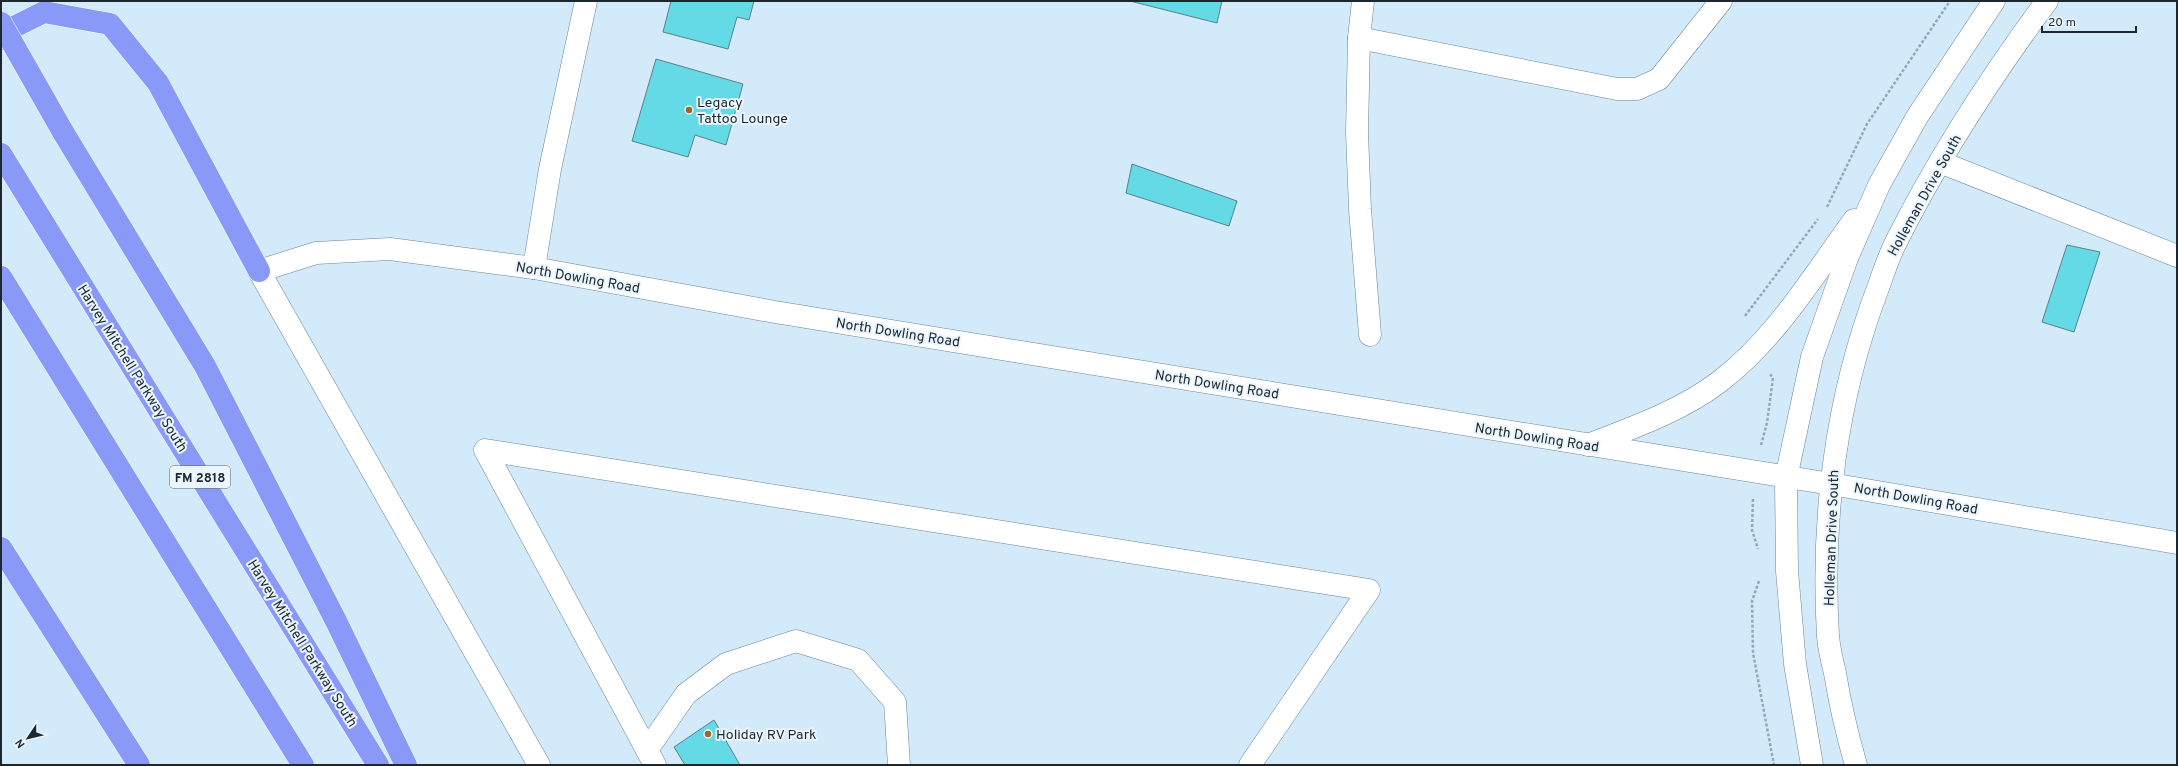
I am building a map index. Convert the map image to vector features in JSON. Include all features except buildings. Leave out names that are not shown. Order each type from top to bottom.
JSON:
[{"type":"highway","points":[[1,39],[8,30],[44,12],[110,24],[158,83],[258,271]]},
{"type":"highway","points":[[1,23],[63,132],[205,366],[336,621],[406,765]]},
{"type":"highway","name":"Harvey Mitchell Parkway South","points":[[1,154],[378,765]]},
{"type":"highway","points":[[1,277],[303,765]]},
{"type":"highway","points":[[1,548],[139,765]]},
{"type":"street","points":[[534,268],[550,169],[586,1]]},
{"type":"street","points":[[1363,1],[1359,38],[1357,133],[1360,209],[1370,335]]},
{"type":"street","points":[[1359,38],[1617,89],[1637,89],[1659,80],[1721,1]]},
{"type":"street","points":[[1812,765],[1795,664],[1787,571],[1786,478],[1812,357],[1847,258],[1879,185],[1917,117],[1994,1]]},
{"type":"street","name":"Holleman Drive South","points":[[1856,765],[1842,717],[1828,638],[1828,566],[1831,484],[1844,399],[1863,327],[1894,247],[1940,162],[2016,44],[2047,1]]},
{"type":"street","points":[[1940,162],[2177,256]]},
{"type":"street","points":[[1586,445],[1659,417],[1718,382],[1765,340],[1879,185]]},
{"type":"street","name":"North Dowling Road","points":[[258,271],[316,254],[390,249],[534,268],[775,312],[1786,478],[1831,484],[2177,542]]},
{"type":"street","points":[[258,271],[538,765]]},
{"type":"street","points":[[651,757],[484,450],[1369,590],[1250,765]]},
{"type":"street","points":[[651,757],[686,694],[726,664],[796,641],[858,660],[895,702],[899,765]]},
{"type":"place","name":"Legacy Tattoo Lounge","points":[[689,110]]},
{"type":"place","name":"Holiday RV Park","points":[[708,734]]}]
